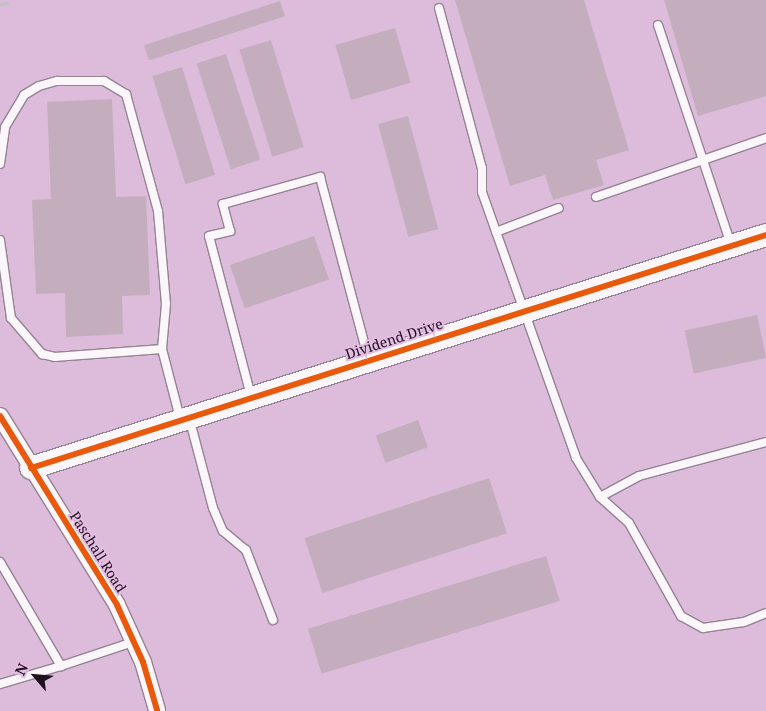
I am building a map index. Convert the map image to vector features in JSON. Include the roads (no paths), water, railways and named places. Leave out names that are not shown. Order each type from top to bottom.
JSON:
[{"type":"street","name":"Dividend Drive","points":[[30,468],[184,417],[766,235]]},
{"type":"street","name":"Paschall Road","points":[[0,416],[30,468],[117,605],[133,642],[157,710]]},
{"type":"lane","points":[[438,8],[482,168],[482,192],[576,458],[600,497],[629,523],[681,616],[703,628],[744,622],[766,613]]},
{"type":"lane","points":[[658,25],[731,246]]},
{"type":"lane","points":[[0,164],[4,127],[24,95],[39,86],[104,81],[126,94],[158,211],[166,304],[162,349],[213,508],[223,531],[246,550],[273,620]]},
{"type":"lane","points":[[596,197],[766,138]]},
{"type":"lane","points":[[251,396],[209,236],[230,231],[223,204],[320,177],[369,360]]},
{"type":"lane","points":[[496,232],[559,208]]},
{"type":"lane","points":[[0,240],[11,318],[42,354],[55,357],[162,349]]},
{"type":"lane","points":[[600,497],[639,476],[766,442]]},
{"type":"lane","points":[[0,562],[61,666]]},
{"type":"lane","points":[[0,684],[133,642]]},
{"type":"railway","points":[[0,5],[17,0]]}]
